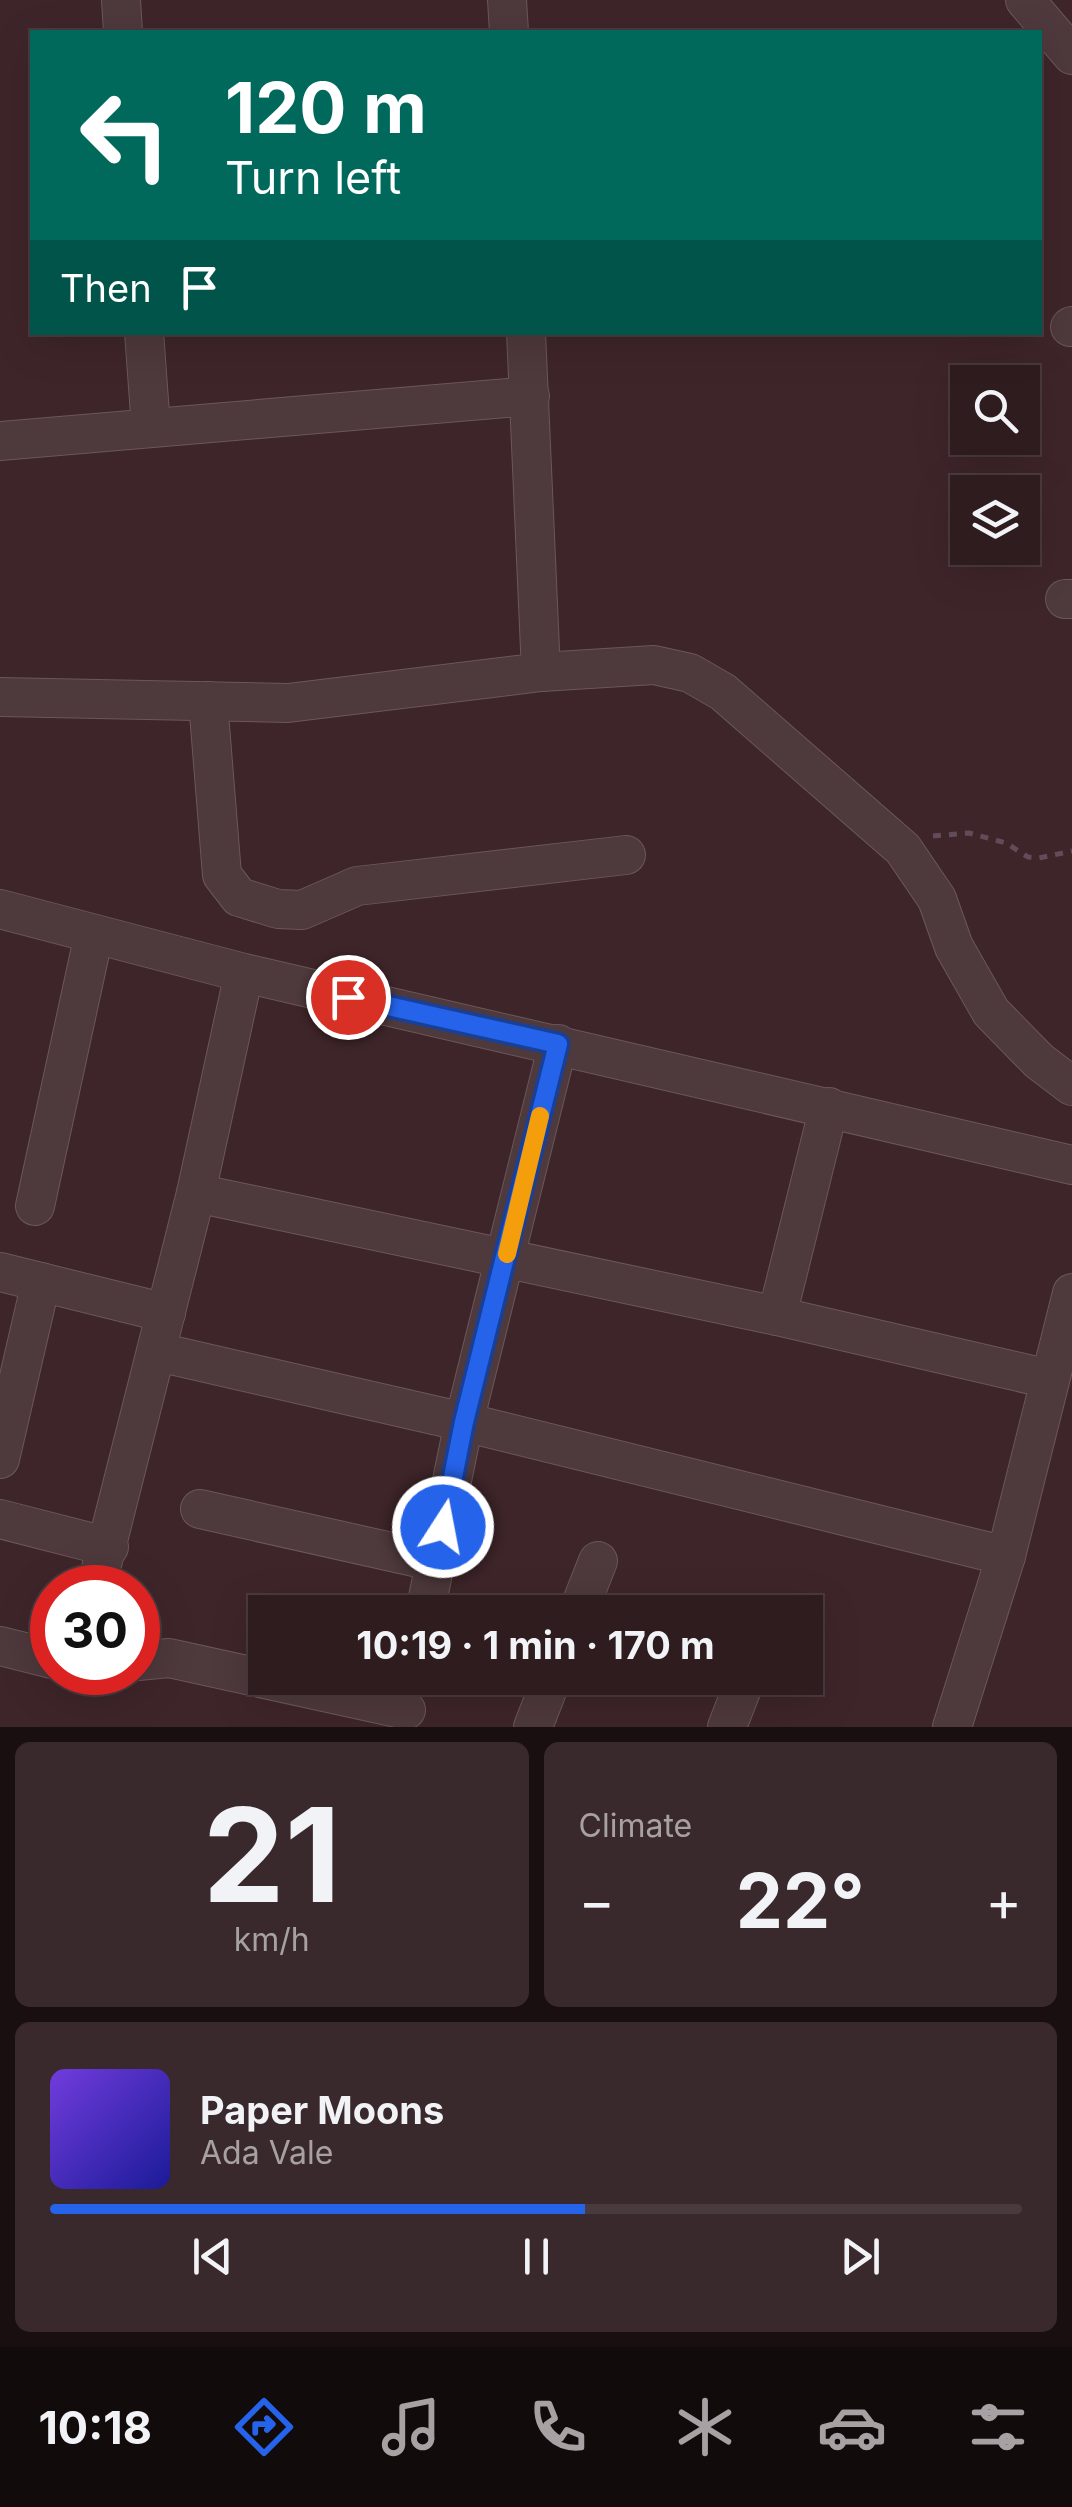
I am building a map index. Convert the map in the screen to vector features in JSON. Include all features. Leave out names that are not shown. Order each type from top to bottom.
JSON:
[{"type":"street","points":[[121,0],[124,30]]},
{"type":"street","points":[[507,0],[509,30]]},
{"type":"street","points":[[1025,0],[1072,55]]},
{"type":"street","points":[[144,335],[151,428]]},
{"type":"street","points":[[526,335],[540,672]]},
{"type":"street","points":[[0,441],[530,396]]},
{"type":"street","points":[[0,696],[288,703],[540,672],[654,665],[690,673],[723,692],[903,849],[937,899],[954,948],[991,1012],[1039,1061],[1070,1077]]},
{"type":"street","points":[[208,701],[222,875],[229,890],[254,904],[302,910],[357,886],[626,855]]},
{"type":"street","points":[[0,911],[244,974],[1072,1165]]},
{"type":"street","points":[[35,1206],[94,934]]},
{"type":"street","points":[[103,1565],[158,1352],[244,974]]},
{"type":"street","points":[[429,1595],[464,1422],[558,1044]]},
{"type":"street","points":[[777,1316],[829,1107]]},
{"type":"street","points":[[196,1193],[777,1316],[1049,1379]]},
{"type":"street","points":[[0,1272],[166,1314]]},
{"type":"street","points":[[0,1459],[5,1412],[41,1282]]},
{"type":"street","points":[[952,1727],[1006,1556],[1072,1293]]},
{"type":"street","points":[[158,1352],[464,1422],[1006,1556]]},
{"type":"street","points":[[200,1509],[436,1562]]},
{"type":"street","points":[[0,1519],[108,1547]]},
{"type":"street","points":[[585,1595],[598,1562]]},
{"type":"street","points":[[0,1646],[30,1654]]},
{"type":"street","points":[[160,1659],[407,1705]]},
{"type":"street","points":[[534,1727],[546,1695]]},
{"type":"street","points":[[727,1727],[739,1695]]},
{"type":"path","points":[[903,849],[926,837],[950,832],[1006,843],[1028,857],[1072,851]]},
{"type":"slow traffic","points":[[507,1254],[540,1116]]},
{"type":"route","points":[[348,997],[558,1044],[464,1422],[443,1527]]}]
